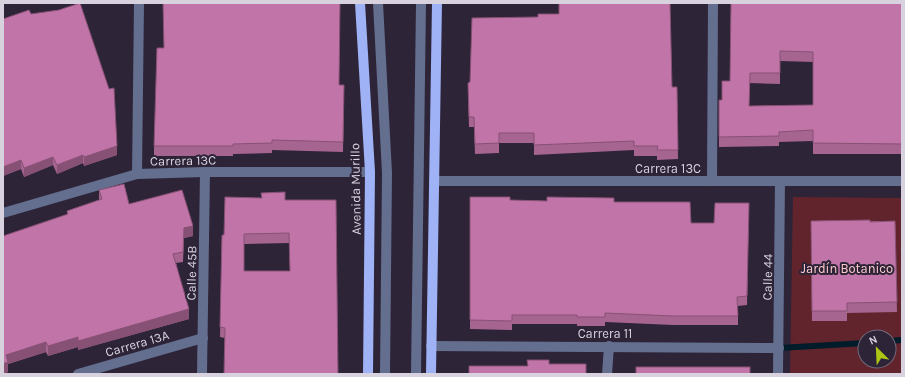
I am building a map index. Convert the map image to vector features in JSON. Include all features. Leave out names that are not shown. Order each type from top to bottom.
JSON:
[{"type":"main road","name":"Avenida Murillo","points":[[360,3],[370,172],[368,374]]},
{"type":"main road","points":[[431,374],[437,3]]},
{"type":"street","points":[[137,174],[139,3]]},
{"type":"street","points":[[378,3],[387,172],[385,374]]},
{"type":"street","points":[[416,374],[422,3]]},
{"type":"street","points":[[712,181],[713,3]]},
{"type":"street","name":"Carrera 13C","points":[[3,213],[137,174],[205,172],[370,172]]},
{"type":"street","name":"Calle 45B","points":[[202,374],[205,172]]},
{"type":"street","name":"Carrera 13C","points":[[434,181],[902,181]]},
{"type":"street","name":"Calle 44","points":[[778,374],[780,181]]},
{"type":"street","name":"Carrera 13A","points":[[78,374],[203,338]]},
{"type":"street","name":"Carrera 11","points":[[431,346],[779,348]]},
{"type":"street","points":[[607,374],[609,346]]},
{"type":"green space","name":"Jardín Botanico","points":[[793,197],[902,198],[902,374],[790,374]]},
{"type":"building","points":[[80,3],[109,89],[114,88],[117,146],[84,157],[83,155],[57,165],[53,157],[24,168],[21,160],[3,167],[3,19],[29,10],[31,14],[59,10]]},
{"type":"building","points":[[163,3],[340,3],[339,85],[344,85],[343,142],[272,140],[272,143],[233,144],[233,146],[154,146],[157,48],[164,48]]},
{"type":"building","points":[[559,3],[670,3],[672,87],[677,87],[678,150],[657,150],[658,146],[634,146],[634,141],[534,145],[534,133],[499,133],[499,143],[475,144],[474,117],[469,117],[468,83],[470,82],[472,18],[538,17],[538,14],[559,14]]},
{"type":"building","points":[[731,3],[902,3],[902,144],[813,143],[813,130],[779,132],[779,136],[719,137],[719,100],[722,100],[722,81],[730,81]],"holes":[[[780,51],[813,52],[813,105],[749,106],[750,73],[780,73]]]},
{"type":"building","points":[[124,184],[129,204],[182,190],[193,226],[184,228],[183,252],[173,254],[189,309],[78,341],[78,337],[48,346],[46,342],[6,355],[8,362],[3,364],[3,236],[68,214],[67,211],[102,199],[99,190]]},
{"type":"building","points":[[285,192],[285,200],[336,200],[338,374],[224,374],[225,328],[220,327],[222,235],[224,235],[225,197],[262,198],[261,193]],"holes":[[[289,233],[290,271],[244,271],[244,234]]]},
{"type":"building","points":[[470,197],[510,197],[510,200],[547,201],[547,197],[614,198],[614,202],[690,202],[691,223],[714,223],[715,203],[749,203],[747,296],[737,297],[738,316],[673,316],[605,313],[605,317],[577,317],[577,315],[512,315],[512,321],[470,320]]},
{"type":"building","points":[[870,220],[870,222],[895,221],[897,302],[847,303],[847,311],[812,311],[811,221]]},
{"type":"building","points":[[527,360],[549,360],[549,364],[586,364],[586,374],[469,374],[469,366],[528,366]]},
{"type":"building","points":[[636,367],[750,367],[750,374],[636,374]]},
{"type":"waterway","points":[[897,340],[902,340]]},
{"type":"waterway","points":[[779,348],[857,343]]}]
